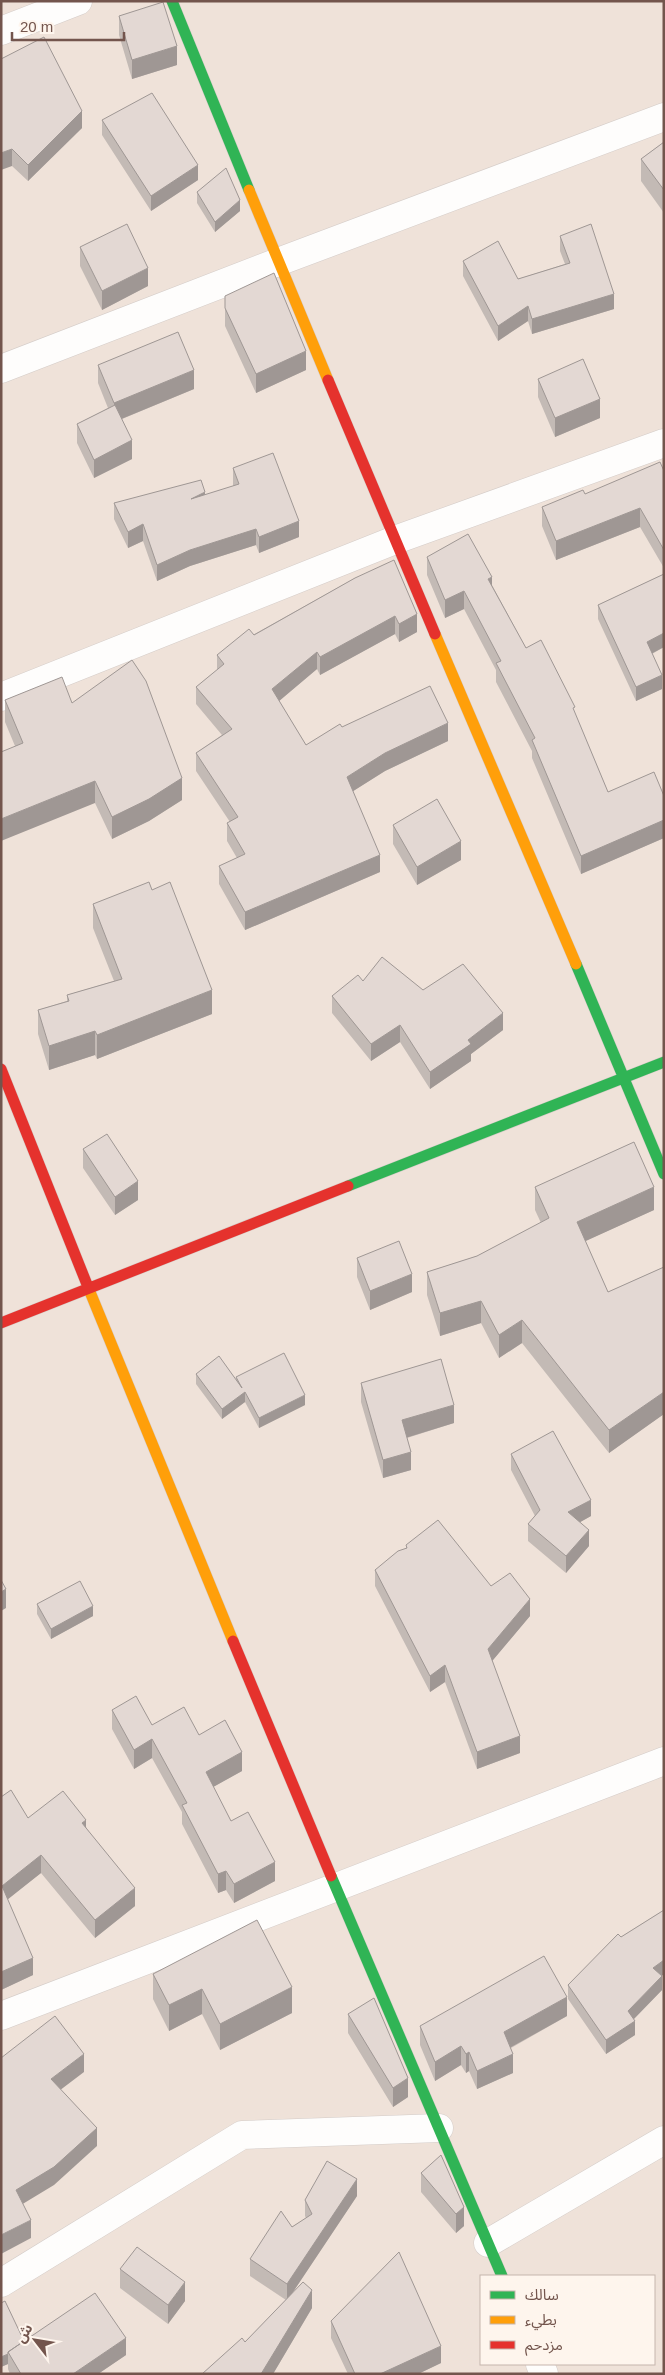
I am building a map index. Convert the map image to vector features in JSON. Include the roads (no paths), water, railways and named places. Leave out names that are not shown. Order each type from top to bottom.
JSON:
[{"type":"main road","points":[[172,1],[278,262],[625,1077],[664,1174]]},
{"type":"main road","points":[[1,1323],[664,1062]]},
{"type":"main road","points":[[1,1069],[88,1289],[335,1887],[502,2275]]},
{"type":"street","points":[[1,31],[78,1]]},
{"type":"street","points":[[1,369],[278,262],[664,117]]},
{"type":"street","points":[[1,697],[395,540],[664,444]]},
{"type":"street","points":[[1,2016],[664,1762]]},
{"type":"street","points":[[1,2283],[242,2135],[439,2128]]},
{"type":"street","points":[[488,2243],[664,2140]]}]
